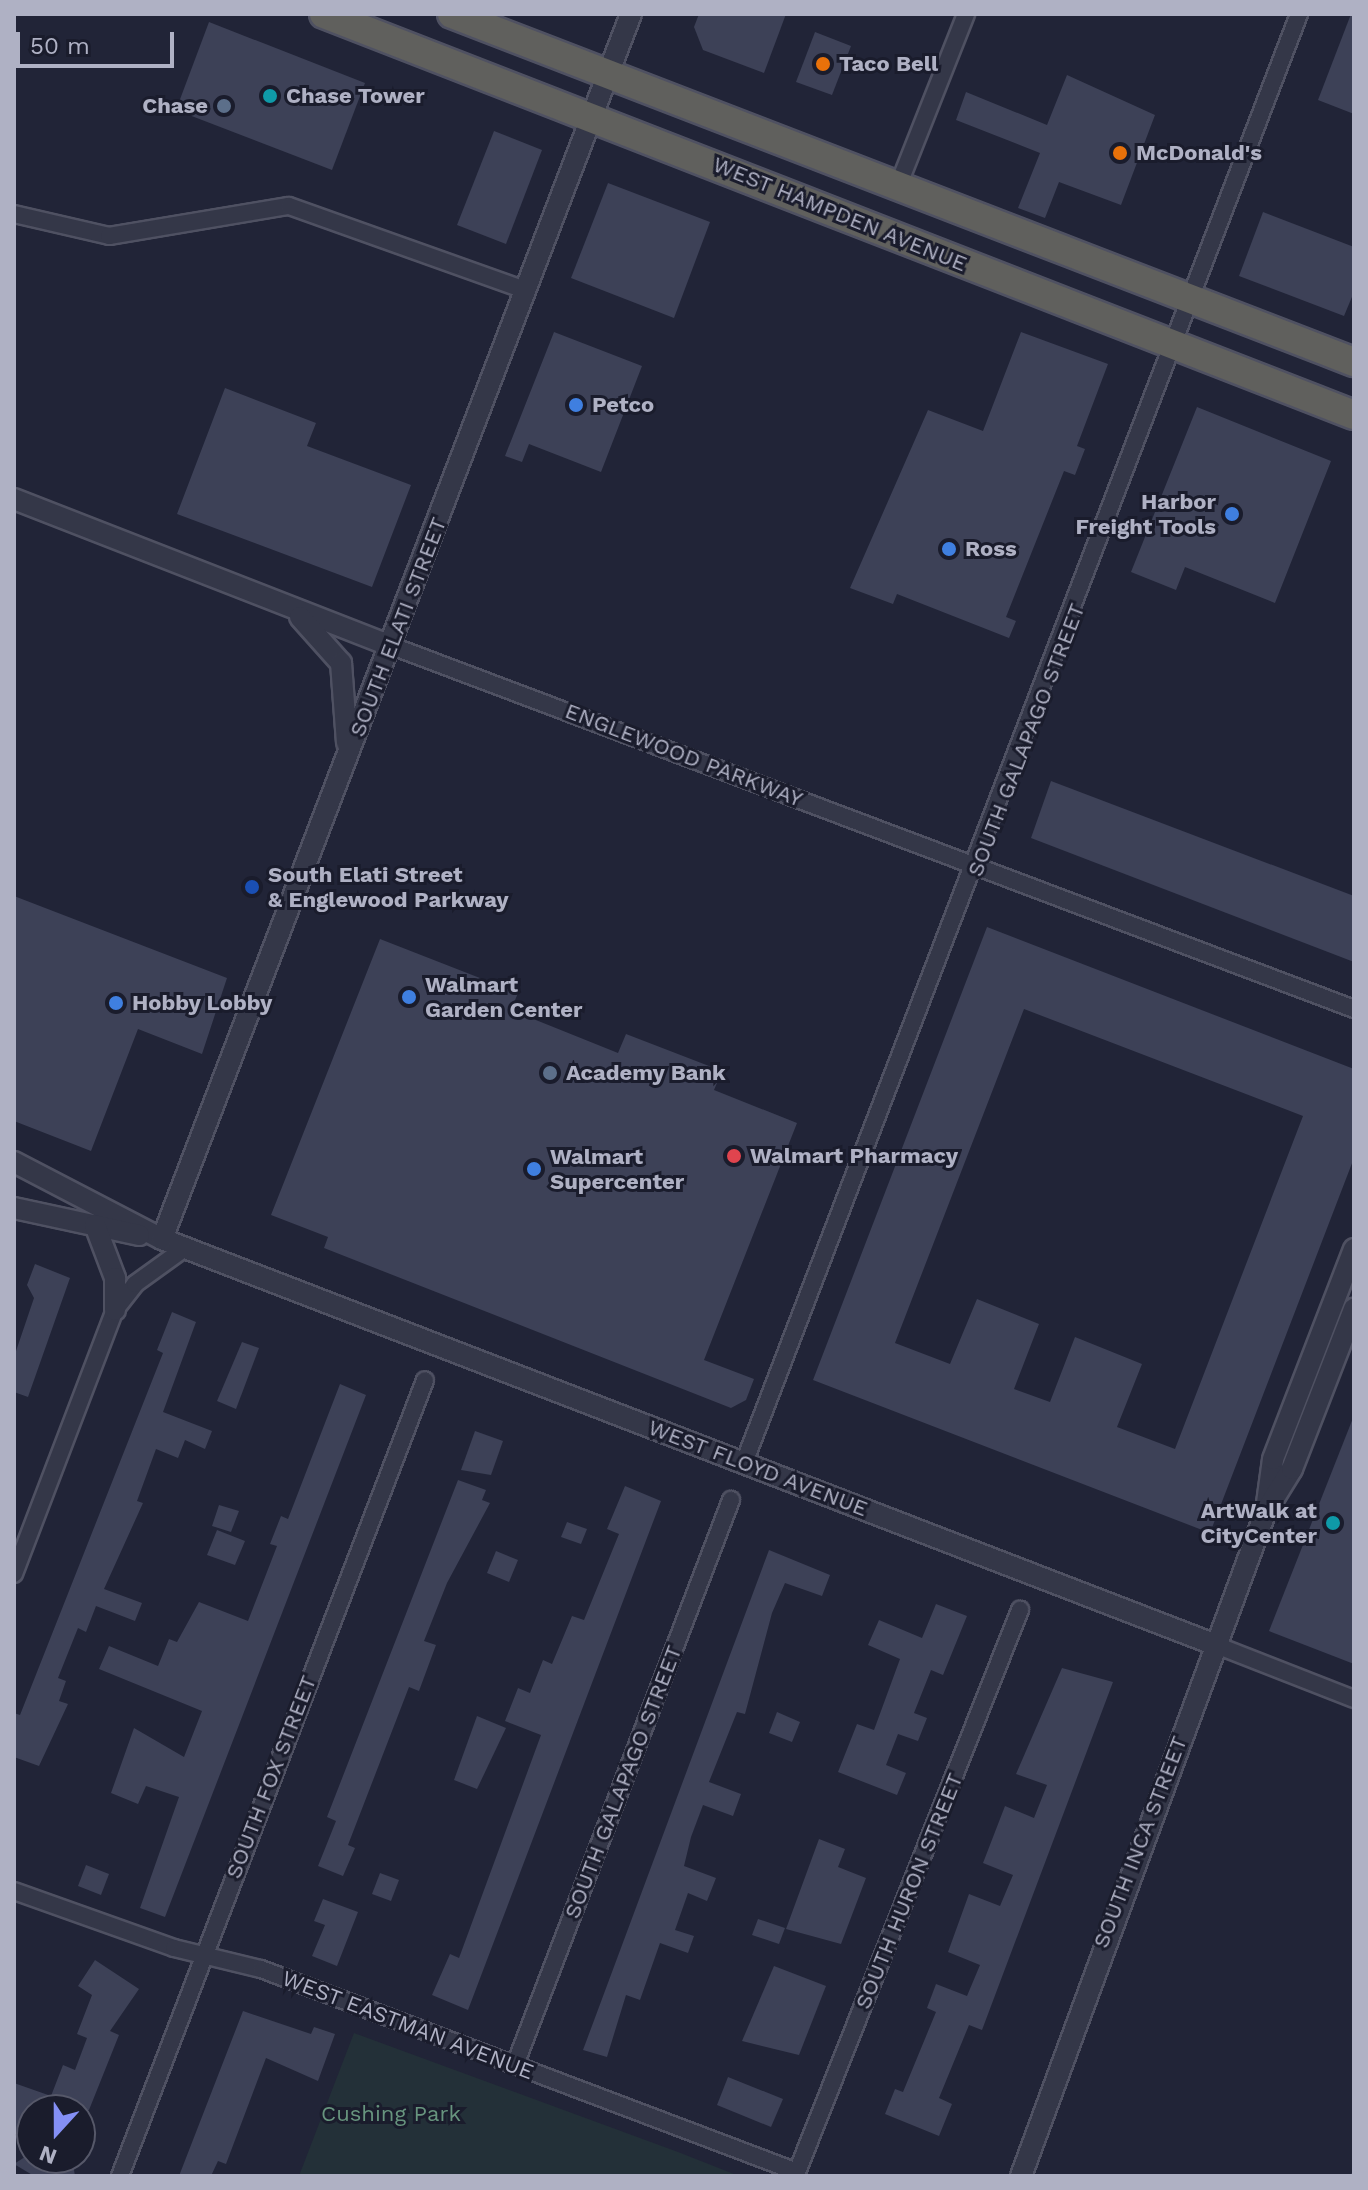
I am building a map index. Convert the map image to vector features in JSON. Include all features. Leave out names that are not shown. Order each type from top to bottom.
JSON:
[{"type":"highway","name":"WEST HAMPDEN AVENUE","points":[[324,14],[593,116],[1167,345],[1354,415]]},
{"type":"highway","name":"WEST HAMPDEN AVENUE","points":[[452,14],[1354,362]]},
{"type":"street","name":"SOUTH ELATI STREET","points":[[162,1239],[392,646],[631,14]]},
{"type":"street","points":[[898,186],[966,14]]},
{"type":"street","name":"SOUTH GALAPAGO STREET","points":[[744,1463],[979,866],[1167,345],[1299,14]]},
{"type":"street","points":[[14,214],[109,236],[289,206],[525,290]]},
{"type":"street","name":"ENGLEWOOD PARKWAY","points":[[14,499],[392,646],[1354,1009]]},
{"type":"street","points":[[275,601],[323,635],[341,663],[349,704],[344,771]]},
{"type":"street","name":"WEST FLOYD AVENUE","points":[[14,1162],[162,1239],[1354,1699]]},
{"type":"street","name":"WEST FLOYD AVENUE","points":[[14,1208],[162,1239]]},
{"type":"street","points":[[95,1225],[115,1278],[115,1310]]},
{"type":"street","points":[[14,1574],[115,1310],[135,1284],[185,1248]]},
{"type":"street","name":"SOUTH INCA STREET","points":[[1266,1511],[1273,1459],[1354,1249]]},
{"type":"street","name":"SOUTH INCA STREET","points":[[1021,2176],[1266,1511],[1292,1469],[1354,1309]]},
{"type":"street","name":"SOUTH FOX STREET","points":[[120,2176],[201,1956],[425,1380]]},
{"type":"street","name":"SOUTH GALAPAGO STREET","points":[[515,2065],[731,1500]]},
{"type":"street","name":"SOUTH HURON STREET","points":[[797,2172],[1020,1610]]},
{"type":"street","name":"WEST EASTMAN AVENUE","points":[[14,1891],[201,1956],[261,1969],[797,2172]]},
{"type":"green space","name":"Cushing Park","points":[[354,2033],[678,2152],[739,2176],[299,2176]]},
{"type":"building","points":[[699,14],[786,14],[764,73],[703,50],[694,27]]},
{"type":"building","points":[[1351,14],[1354,14],[1354,114],[1318,100]]},
{"type":"building","name":"Chase Tower","points":[[209,22],[365,83],[332,170],[176,110]]},
{"type":"building","name":"Taco Bell","points":[[815,32],[851,46],[832,95],[796,82]]},
{"type":"building","points":[[1067,75],[1155,115],[1121,205],[1059,182],[1045,218],[1018,208],[1040,153],[956,120],[966,92],[1047,125]]},
{"type":"building","points":[[494,131],[542,150],[506,244],[457,225]]},
{"type":"building","points":[[608,183],[710,222],[674,318],[571,278]]},
{"type":"building","points":[[1263,212],[1354,247],[1354,292],[1344,316],[1239,276]]},
{"type":"building","name":"Petco","points":[[554,332],[642,366],[601,472],[529,444],[522,462],[505,456]]},
{"type":"building","name":"Ross","points":[[1021,332],[1108,364],[1077,446],[1085,449],[1075,475],[1064,471],[1006,617],[1016,621],[1009,638],[897,594],[893,604],[850,588],[928,410],[983,431]]},
{"type":"building","points":[[225,388],[316,423],[307,446],[411,485],[372,587],[177,514]]},
{"type":"building","name":"Harbor Freight Tools","points":[[1197,407],[1331,461],[1275,603],[1185,567],[1176,590],[1131,572]]},
{"type":"building","points":[[1051,781],[1354,896],[1354,962],[1031,838]]},
{"type":"building","name":"Hobby Lobby","points":[[14,896],[227,978],[202,1054],[138,1029],[91,1151],[14,1121]]},
{"type":"building","points":[[987,927],[1354,1069],[1354,1158],[1210,1533],[813,1380]],"holes":[[[1024,1009],[1303,1116],[1175,1449],[1117,1427],[1142,1364],[1075,1337],[1050,1402],[1014,1389],[1039,1324],[977,1299],[950,1364],[895,1343]]]},
{"type":"building","name":"Walmart Supercenter","points":[[380,939],[518,993],[511,1010],[618,1053],[626,1034],[722,1071],[714,1090],[797,1123],[704,1360],[754,1379],[746,1400],[731,1408],[324,1248],[328,1237],[271,1215]]},
{"type":"building","points":[[35,1264],[70,1278],[28,1397],[14,1392],[14,1357],[34,1298],[27,1285]]},
{"type":"building","points":[[172,1312],[196,1322],[163,1412],[212,1431],[205,1449],[185,1440],[178,1458],[156,1449],[137,1501],[143,1503],[104,1589],[142,1603],[135,1621],[96,1606],[86,1632],[78,1628],[58,1678],[66,1681],[59,1701],[68,1704],[39,1766],[14,1757],[14,1713],[20,1715],[163,1353],[157,1350]]},
{"type":"building","points":[[242,1342],[259,1348],[236,1409],[217,1401]]},
{"type":"building","points":[[340,1384],[366,1395],[165,1917],[140,1908],[179,1797],[146,1786],[138,1804],[111,1793],[134,1728],[184,1757],[202,1711],[99,1669],[109,1646],[158,1666],[169,1639],[177,1642],[199,1602],[248,1621],[277,1546],[270,1544],[281,1516],[288,1519]]},
{"type":"building","name":"ArtWalk at CityCenter","points":[[1354,1418],[1354,1664],[1269,1631]]},
{"type":"building","points":[[475,1431],[503,1441],[491,1475],[461,1470]]},
{"type":"building","points":[[458,1480],[486,1490],[482,1500],[490,1503],[447,1583],[424,1641],[436,1645],[419,1691],[409,1687],[348,1845],[355,1848],[343,1876],[318,1866],[336,1821],[327,1817]]},
{"type":"building","points":[[625,1486],[661,1501],[468,2010],[432,1995],[450,1954],[459,1958],[541,1735],[505,1721],[518,1688],[530,1693],[543,1660],[552,1664],[572,1616],[584,1620],[619,1534],[607,1529]]},
{"type":"building","points":[[219,1505],[239,1511],[231,1532],[212,1526]]},
{"type":"building","points":[[567,1522],[587,1529],[581,1544],[561,1537]]},
{"type":"building","points":[[217,1530],[245,1541],[235,1565],[207,1555]]},
{"type":"building","points":[[769,1550],[830,1575],[822,1596],[785,1583],[772,1613],[745,1714],[737,1712],[709,1782],[741,1794],[733,1816],[703,1805],[691,1837],[684,1866],[716,1878],[707,1901],[688,1893],[675,1930],[694,1936],[688,1953],[660,1943],[640,2000],[626,1995],[607,2057],[583,2050]]},
{"type":"building","points":[[496,1551],[518,1560],[509,1582],[487,1573]]},
{"type":"building","points":[[936,1604],[967,1616],[943,1675],[931,1670],[914,1713],[927,1718],[918,1741],[898,1734],[886,1765],[906,1773],[897,1795],[838,1772],[857,1724],[874,1730],[900,1659],[868,1645],[879,1620],[922,1638]]},
{"type":"building","points":[[1062,1668],[1113,1682],[982,2030],[969,2025],[939,2098],[952,2104],[939,2136],[885,2114],[895,2089],[903,2092],[936,2012],[927,2008],[936,1984],[967,1996],[980,1965],[948,1952],[969,1894],[1000,1906],[1013,1875],[983,1863],[1005,1806],[1034,1818],[1047,1785],[1016,1774]]},
{"type":"building","points":[[777,1712],[800,1722],[792,1742],[769,1733]]},
{"type":"building","points":[[477,1716],[506,1728],[477,1789],[454,1780]]},
{"type":"building","points":[[819,1839],[845,1849],[838,1867],[866,1878],[841,1944],[786,1929]]},
{"type":"building","points":[[86,1865],[109,1874],[101,1895],[78,1886]]},
{"type":"building","points":[[380,1873],[399,1880],[391,1901],[372,1894]]},
{"type":"building","points":[[323,1899],[358,1912],[337,1966],[312,1956],[325,1925],[314,1921]]},
{"type":"building","points":[[758,1919],[785,1928],[779,1944],[752,1935]]},
{"type":"building","points":[[95,1960],[139,1989],[110,2031],[119,2035],[95,2094],[52,2094],[63,2065],[75,2070],[87,2038],[77,2034],[92,1995],[78,1986]]},
{"type":"building","points":[[774,1966],[826,1986],[799,2055],[742,2041]]},
{"type":"building","points":[[243,2011],[311,2034],[314,2027],[335,2034],[318,2081],[266,2058],[226,2164],[218,2161],[211,2176],[179,2176]]},
{"type":"building","points":[[728,2077],[783,2099],[771,2127],[717,2105]]},
{"type":"building","points":[[14,2083],[45,2094],[16,2094],[14,2144]]},
{"type":"building","points":[[31,2174],[75,2176],[34,2176]]},
{"type":"tram line","points":[[1351,2176],[1354,2172]]},
{"type":"place","name":"Taco Bell","points":[[823,64]]},
{"type":"place","name":"Chase Tower","points":[[270,96]]},
{"type":"place","name":"Chase","points":[[224,106]]},
{"type":"place","name":"McDonald's","points":[[1120,153]]},
{"type":"place","name":"Petco","points":[[576,405]]},
{"type":"place","name":"Harbor Freight Tools","points":[[1232,514]]},
{"type":"place","name":"Ross","points":[[949,549]]},
{"type":"place","name":"South Elati Street & Englewood Parkway","points":[[252,887]]},
{"type":"place","name":"Walmart Garden Center","points":[[409,997]]},
{"type":"place","name":"Hobby Lobby","points":[[116,1003]]},
{"type":"place","name":"Academy Bank","points":[[550,1073]]},
{"type":"place","name":"Walmart Pharmacy","points":[[734,1156]]},
{"type":"place","name":"Walmart Supercenter","points":[[534,1169]]},
{"type":"place","name":"ArtWalk at CityCenter","points":[[1333,1523]]}]
